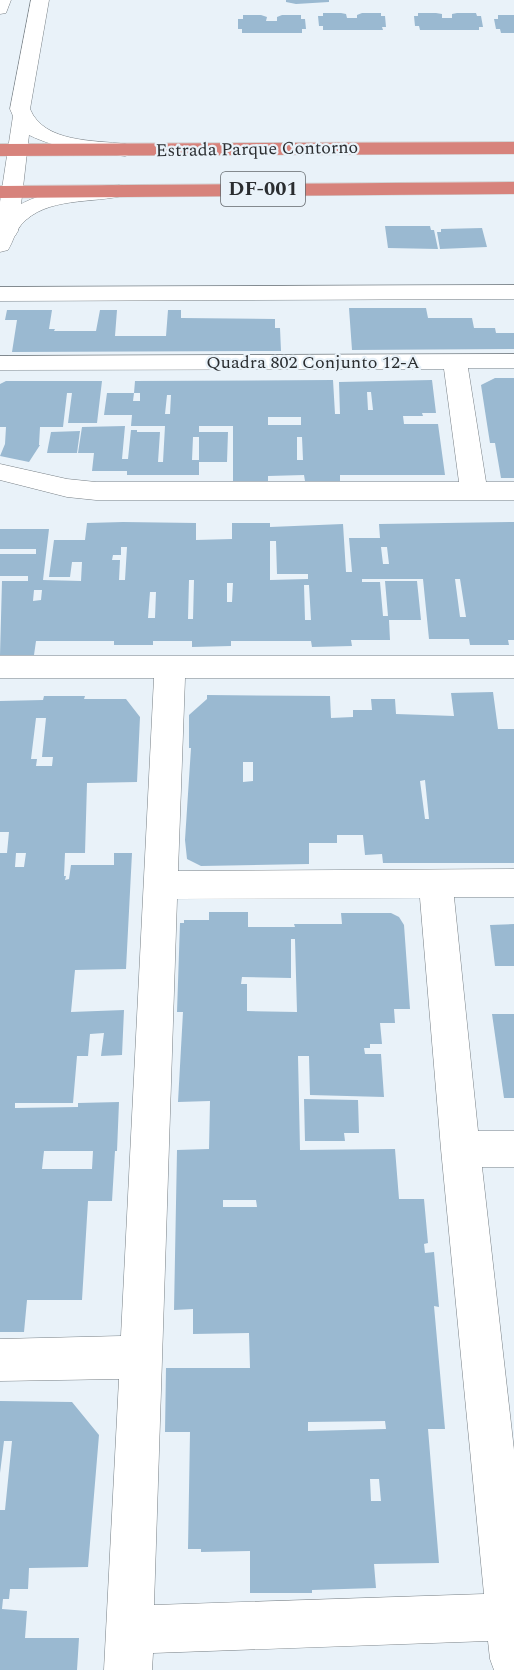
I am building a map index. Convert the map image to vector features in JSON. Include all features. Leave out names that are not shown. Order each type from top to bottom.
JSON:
[{"type":"highway","name":"Estrada Parque Contorno","points":[[8,150],[514,148]]},
{"type":"highway","name":"Estrada Parque Contorno","points":[[6,192],[514,188]]},
{"type":"street","points":[[0,9],[2,0]]},
{"type":"street","points":[[3,238],[8,150],[21,119],[20,108],[40,0]]},
{"type":"street","points":[[21,119],[28,127],[44,137],[125,150]]},
{"type":"street","points":[[3,238],[17,217],[44,202],[121,190]]},
{"type":"street","points":[[0,294],[514,292]]},
{"type":"street","name":"Quadra 802 Conjunto 12-A","points":[[0,363],[514,361]]},
{"type":"street","points":[[455,362],[474,491]]},
{"type":"street","points":[[0,472],[67,488],[96,491],[514,491]]},
{"type":"street","points":[[0,667],[514,667]]},
{"type":"street","points":[[170,667],[129,1650],[512,1638],[460,1149],[436,884]]},
{"type":"street","points":[[161,885],[514,883]]},
{"type":"street","points":[[460,1149],[514,1149]]},
{"type":"street","points":[[0,1360],[142,1357]]},
{"type":"building","points":[[286,0],[329,0],[329,2],[296,4],[286,2]]},
{"type":"building","points":[[323,13],[341,13],[346,14],[347,18],[357,18],[357,15],[362,13],[381,13],[381,16],[385,16],[386,27],[382,27],[383,30],[323,30],[323,26],[319,26],[318,16],[323,16]]},
{"type":"building","points":[[418,13],[436,13],[442,14],[442,18],[452,18],[452,14],[476,13],[477,16],[481,16],[483,27],[479,27],[479,30],[420,30],[419,26],[415,26],[414,16],[418,16]]},
{"type":"building","points":[[243,15],[261,15],[267,17],[266,21],[277,21],[277,17],[282,15],[301,15],[301,19],[305,19],[306,29],[302,29],[302,33],[242,33],[242,29],[238,29],[238,19],[243,19]]},
{"type":"building","points":[[498,15],[514,15],[514,33],[501,33],[500,29],[496,29],[494,19],[498,19]]},
{"type":"building","points":[[385,226],[430,226],[431,230],[434,230],[438,249],[388,248]]},
{"type":"building","points":[[482,228],[487,247],[440,249],[437,232],[441,232],[441,229]]},
{"type":"building","points":[[349,308],[426,308],[428,318],[472,318],[474,328],[495,328],[496,333],[514,333],[514,349],[352,350]]},
{"type":"building","points":[[7,310],[52,310],[49,329],[96,331],[100,310],[117,310],[115,336],[166,336],[168,310],[181,310],[181,318],[275,319],[275,328],[280,328],[281,351],[12,352],[17,320],[5,320]]},
{"type":"building","points":[[495,378],[514,378],[514,478],[501,478],[495,443],[490,443],[481,385]]},
{"type":"building","points":[[333,380],[335,414],[340,414],[339,382],[432,380],[436,413],[422,413],[423,416],[403,416],[404,424],[438,424],[445,475],[340,475],[340,481],[305,481],[304,475],[268,476],[268,481],[233,481],[233,426],[199,426],[199,432],[228,432],[227,462],[199,462],[199,475],[127,475],[127,471],[92,471],[94,453],[78,453],[82,427],[125,426],[122,459],[128,459],[131,430],[160,432],[158,462],[163,462],[165,426],[131,426],[132,415],[104,415],[107,393],[134,393],[135,381]],"holes":[[[367,392],[371,392],[373,410],[368,410]],[[134,393],[140,393],[140,401],[133,401]],[[167,395],[171,395],[170,414],[165,414]],[[268,417],[301,417],[301,425],[268,425]],[[193,437],[199,437],[199,460],[192,460]],[[297,437],[302,437],[303,460],[297,460]]]},
{"type":"building","points":[[6,381],[102,381],[97,423],[68,423],[72,393],[67,393],[63,427],[40,427],[40,445],[29,462],[0,456],[5,444],[6,427],[0,427],[0,384]]},
{"type":"building","points":[[80,431],[77,453],[47,453],[51,432]]},
{"type":"building","points":[[514,522],[514,640],[508,640],[509,645],[470,645],[469,639],[429,639],[423,579],[362,579],[362,582],[380,582],[383,616],[388,616],[385,581],[417,581],[421,620],[389,620],[390,640],[351,640],[352,646],[312,647],[311,641],[231,641],[231,646],[192,647],[192,641],[153,641],[153,645],[114,645],[114,641],[36,641],[34,655],[0,655],[2,581],[28,581],[28,576],[0,576],[0,554],[36,554],[36,549],[0,549],[0,529],[49,529],[43,580],[81,581],[82,562],[72,562],[70,577],[49,577],[54,540],[85,540],[87,523],[196,523],[196,540],[232,539],[232,523],[270,523],[270,527],[343,524],[346,572],[352,572],[349,538],[380,538],[379,524]],"holes":[[[270,541],[276,541],[277,574],[308,574],[308,579],[270,580]],[[121,547],[127,547],[125,580],[119,580],[120,560],[112,560],[113,555],[121,555]],[[381,547],[387,547],[389,564],[383,564]],[[455,579],[460,579],[466,617],[460,617]],[[189,580],[194,580],[193,619],[188,619]],[[227,583],[233,583],[232,602],[227,602]],[[304,585],[309,585],[311,620],[305,620]],[[34,590],[42,590],[41,600],[33,601]],[[150,592],[156,592],[155,618],[148,618]]]},
{"type":"building","points":[[493,692],[498,729],[514,729],[514,863],[383,863],[382,854],[365,855],[363,835],[337,835],[337,843],[309,843],[309,864],[201,866],[187,859],[185,840],[191,748],[189,748],[189,715],[207,699],[207,695],[330,696],[331,718],[353,717],[353,710],[372,710],[371,699],[395,699],[396,714],[454,716],[451,693]],"holes":[[[243,762],[253,762],[253,781],[243,782]],[[425,780],[429,819],[425,819],[420,781]]]},
{"type":"building","points":[[44,696],[126,699],[140,717],[137,782],[87,783],[85,853],[65,853],[65,880],[69,879],[71,865],[114,865],[114,853],[132,853],[126,969],[75,970],[71,1012],[124,1010],[122,1055],[101,1056],[104,1033],[90,1034],[88,1056],[77,1056],[73,1103],[15,1103],[15,1108],[78,1107],[78,1103],[119,1102],[117,1151],[115,1151],[112,1201],[88,1201],[82,1300],[27,1300],[24,1332],[0,1332],[0,853],[7,853],[9,832],[0,832],[0,701],[43,700]],"holes":[[[36,718],[46,718],[42,757],[53,757],[52,766],[36,766],[37,759],[31,759]],[[16,853],[26,853],[24,867],[15,867]],[[44,1151],[93,1151],[92,1169],[42,1169]]]},
{"type":"building","points":[[209,912],[248,912],[248,927],[295,927],[294,924],[342,924],[341,913],[391,913],[399,917],[404,925],[410,1009],[394,1009],[395,1023],[380,1023],[382,1044],[370,1044],[370,1048],[364,1048],[365,1054],[381,1054],[384,1097],[310,1095],[309,1056],[298,1056],[300,1150],[395,1149],[399,1199],[424,1199],[428,1243],[424,1244],[425,1253],[434,1252],[439,1307],[434,1306],[445,1429],[428,1429],[439,1563],[374,1564],[376,1588],[312,1590],[312,1593],[250,1593],[250,1551],[201,1552],[201,1549],[188,1549],[190,1432],[165,1432],[166,1368],[250,1368],[249,1333],[193,1334],[193,1309],[174,1310],[177,1150],[209,1149],[210,1101],[178,1102],[183,1012],[177,1012],[180,923],[184,923],[184,920],[209,920]],"holes":[[[291,939],[295,939],[297,1012],[247,1011],[247,984],[241,984],[242,977],[291,978]],[[223,1200],[256,1200],[257,1207],[223,1207]],[[385,1421],[386,1429],[308,1431],[308,1422]],[[370,1479],[379,1479],[381,1501],[371,1501]]]},
{"type":"building","points":[[514,924],[514,966],[495,966],[490,925]]},
{"type":"building","points":[[492,1014],[514,1014],[514,1098],[504,1098]]},
{"type":"building","points":[[304,1099],[358,1100],[359,1133],[344,1133],[345,1141],[305,1141]]},
{"type":"building","points":[[0,1401],[72,1402],[99,1435],[88,1567],[29,1568],[28,1589],[10,1589],[9,1599],[3,1599],[2,1609],[27,1611],[25,1638],[79,1638],[77,1670],[0,1670],[0,1510],[5,1510],[12,1441],[4,1441],[0,1473]]}]
